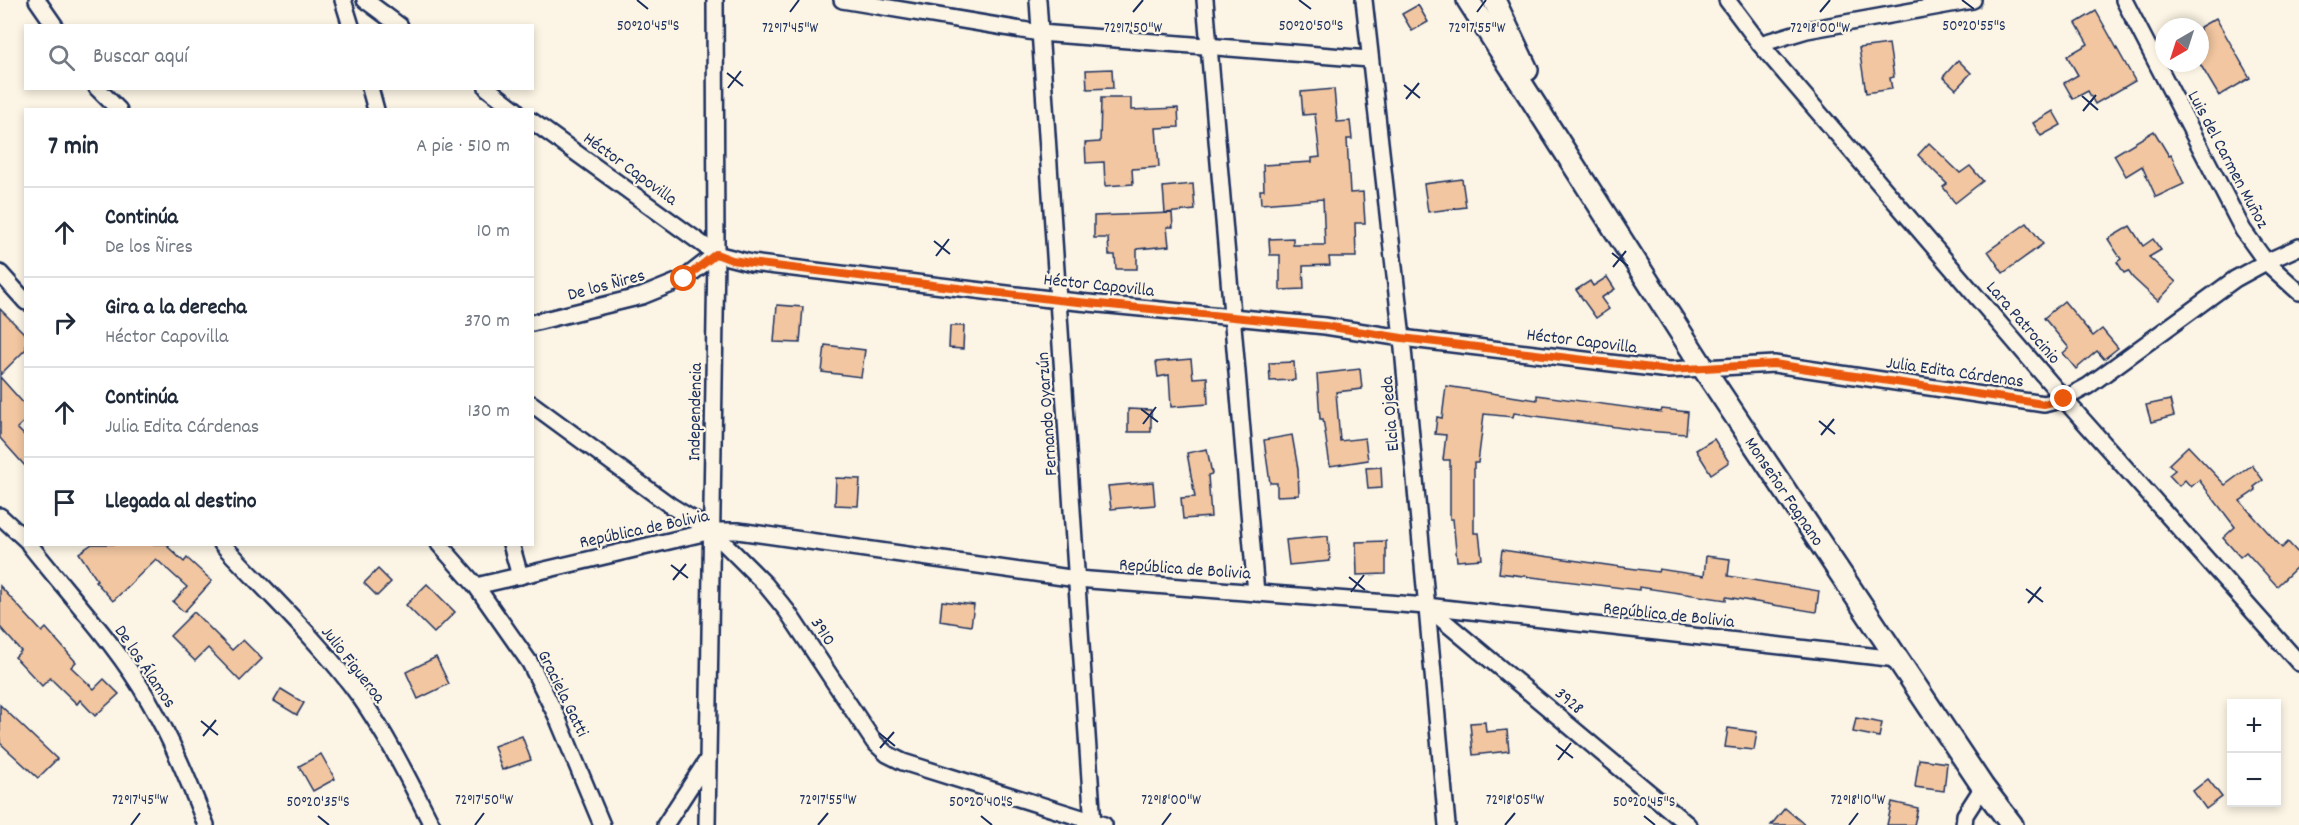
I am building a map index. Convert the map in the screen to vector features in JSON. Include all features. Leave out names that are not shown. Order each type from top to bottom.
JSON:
[{"type":"street","points":[[38,0],[55,24]]},
{"type":"street","points":[[51,0],[56,24]]},
{"type":"street","points":[[343,0],[350,24]]},
{"type":"street","points":[[365,0],[397,24]]},
{"type":"street","name":"Independencia","points":[[707,825],[716,254],[715,0]]},
{"type":"street","points":[[842,0],[1040,33],[1369,59]]},
{"type":"street","name":"Fernando Oyarzún","points":[[1038,0],[1096,824]]},
{"type":"street","points":[[1205,0],[1256,593]]},
{"type":"street","name":"Elcia Ojeda","points":[[1364,0],[1402,338],[1447,825]]},
{"type":"street","name":"Monseñor Fagnano","points":[[1468,0],[1704,369],[1983,787],[2012,825]]},
{"type":"street","name":"Monseñor Fagnano","points":[[1494,0],[1566,152]]},
{"type":"street","name":"Lara Patrocinio","points":[[1727,0],[1760,44],[2064,399],[2299,663]]},
{"type":"street","points":[[1760,44],[1807,30],[1973,0]]},
{"type":"street","name":"Luis del Carmen Muñoz","points":[[2124,0],[2243,230],[2266,262],[2299,292]]},
{"type":"street","points":[[99,90],[117,108]]},
{"type":"street","points":[[371,90],[375,108]]},
{"type":"street","points":[[490,90],[513,108]]},
{"type":"street","name":"Héctor Capovilla","points":[[534,122],[716,254],[732,260],[1058,300],[1325,326],[1402,338],[1669,370],[1704,369]]},
{"type":"street","name":"Julia Edita Cárdenas","points":[[1704,369],[1774,364],[2044,404],[2064,399],[2088,386],[2235,279],[2299,247]]},
{"type":"street","name":"De los Ñires","points":[[534,323],[642,296],[684,279],[716,254]]},
{"type":"street","points":[[0,273],[24,300]]},
{"type":"street","name":"3910","points":[[534,405],[671,506],[712,531],[765,584],[787,611],[874,742],[887,754],[903,762],[1096,824]]},
{"type":"street","name":"De los Álamos","points":[[0,516],[24,536]]},
{"type":"street","name":"República de Bolivia","points":[[476,586],[712,531],[738,531],[1077,579],[1426,606],[1897,659]]},
{"type":"street","points":[[0,534],[24,537]]},
{"type":"street","name":"De los Álamos","points":[[32,546],[126,666],[148,699],[175,748],[206,825]]},
{"type":"street","name":"Julio Figueroa","points":[[224,546],[330,660],[360,699],[407,776],[432,825]]},
{"type":"street","name":"Graciela Gatti","points":[[441,546],[476,586],[530,663],[542,684],[602,825]]},
{"type":"street","points":[[512,546],[520,576]]},
{"type":"street","name":"3928","points":[[1426,606],[1688,825]]},
{"type":"street","points":[[665,825],[708,759]]},
{"type":"street","points":[[1964,825],[1965,815],[1983,787]]},
{"type":"building","points":[[1418,5],[1428,22],[1412,31],[1402,14]]},
{"type":"building","points":[[2096,11],[2135,81],[2095,104],[2088,91],[2073,99],[2064,83],[2078,75],[2067,56],[2088,44],[2076,23]]},
{"type":"building","points":[[2216,18],[2250,78],[2219,96],[2205,72],[2209,72],[2209,22]]},
{"type":"building","points":[[1889,44],[1894,77],[1890,78],[1892,89],[1866,93],[1859,48]]},
{"type":"building","points":[[1958,60],[1971,73],[1956,89],[1943,77]]},
{"type":"building","points":[[1112,69],[1113,88],[1087,89],[1086,70]]},
{"type":"building","points":[[1334,89],[1337,122],[1350,121],[1352,139],[1347,139],[1350,193],[1363,192],[1365,223],[1355,223],[1356,257],[1329,257],[1330,265],[1303,266],[1304,289],[1280,290],[1280,255],[1270,255],[1269,239],[1293,238],[1293,245],[1325,245],[1323,199],[1261,204],[1260,190],[1264,190],[1263,165],[1312,162],[1312,158],[1320,157],[1315,114],[1303,115],[1301,92]]},
{"type":"building","points":[[1101,98],[1131,98],[1131,110],[1178,108],[1179,127],[1156,128],[1159,167],[1132,169],[1133,184],[1105,186],[1104,162],[1086,163],[1085,143],[1100,142]]},
{"type":"building","points":[[2053,111],[2061,125],[2041,136],[2033,123]]},
{"type":"building","points":[[2154,131],[2169,156],[2171,155],[2184,184],[2156,197],[2142,166],[2126,176],[2114,155]]},
{"type":"building","points":[[1929,143],[1960,173],[1970,166],[1983,181],[1955,203],[1943,187],[1947,184],[1918,155]]},
{"type":"building","points":[[1462,179],[1466,207],[1428,212],[1424,184]]},
{"type":"building","points":[[1193,184],[1195,210],[1165,213],[1163,187]]},
{"type":"building","points":[[1172,213],[1173,227],[1167,227],[1169,246],[1137,249],[1137,269],[1116,269],[1115,255],[1109,255],[1108,238],[1094,238],[1094,216]]},
{"type":"building","points":[[2027,223],[2043,244],[2003,273],[1988,251]]},
{"type":"building","points":[[2130,226],[2143,246],[2153,239],[2161,250],[2149,257],[2176,282],[2158,301],[2128,271],[2124,273],[2117,262],[2121,259],[2108,239]]},
{"type":"building","points":[[1607,277],[1615,289],[1601,298],[1609,309],[1596,318],[1576,290],[1590,281],[1593,286]]},
{"type":"building","points":[[2064,301],[2093,336],[2102,329],[2118,348],[2104,359],[2097,351],[2076,369],[2063,353],[2069,348],[2044,318]]},
{"type":"building","points":[[777,305],[803,307],[800,343],[774,342]]},
{"type":"building","points":[[0,309],[24,333],[24,351],[0,375]]},
{"type":"building","points":[[950,326],[964,326],[963,349],[949,348]]},
{"type":"building","points":[[825,345],[865,350],[861,377],[822,372]]},
{"type":"building","points":[[1191,359],[1193,378],[1207,377],[1208,404],[1171,407],[1169,375],[1158,377],[1156,362]]},
{"type":"building","points":[[1294,362],[1295,380],[1270,381],[1269,363]]},
{"type":"building","points":[[1360,369],[1362,389],[1336,392],[1340,441],[1365,438],[1368,460],[1330,466],[1323,419],[1320,419],[1317,374]]},
{"type":"building","points":[[0,377],[24,404],[24,422],[17,428],[24,435],[24,465],[0,438]]},
{"type":"building","points":[[1446,386],[1537,400],[1537,395],[1661,412],[1662,409],[1688,412],[1686,434],[1645,431],[1514,413],[1513,417],[1484,414],[1478,463],[1474,463],[1474,533],[1479,533],[1482,559],[1457,561],[1453,519],[1450,519],[1450,460],[1443,460],[1446,435],[1435,434],[1437,417],[1442,418]]},
{"type":"building","points":[[2170,400],[2174,416],[2151,422],[2146,405]]},
{"type":"building","points":[[1128,409],[1151,410],[1151,432],[1128,432]]},
{"type":"building","points":[[1292,435],[1298,469],[1299,495],[1277,496],[1277,483],[1270,483],[1264,440]]},
{"type":"building","points":[[1714,439],[1729,462],[1711,474],[1696,450]]},
{"type":"building","points":[[2188,446],[2225,485],[2252,465],[2263,480],[2254,487],[2256,490],[2240,501],[2282,548],[2288,542],[2299,554],[2299,565],[2277,586],[2246,552],[2240,557],[2223,538],[2235,527],[2199,480],[2191,487],[2185,480],[2179,486],[2169,475],[2175,470],[2169,464]]},
{"type":"building","points":[[1207,449],[1212,474],[1208,475],[1211,517],[1183,519],[1181,498],[1195,497],[1187,453]]},
{"type":"building","points":[[1381,467],[1382,488],[1368,489],[1366,468]]},
{"type":"building","points":[[836,478],[860,479],[858,506],[835,505]]},
{"type":"building","points":[[1153,482],[1155,505],[1111,509],[1108,486]]},
{"type":"building","points":[[1328,536],[1330,561],[1289,565],[1286,540]]},
{"type":"building","points":[[1386,541],[1386,574],[1357,575],[1356,542]]},
{"type":"building","points":[[89,546],[169,546],[184,562],[187,558],[212,581],[184,612],[173,602],[187,587],[156,559],[113,601],[95,581],[97,580],[79,553]]},
{"type":"building","points":[[1502,550],[1658,572],[1659,569],[1704,576],[1706,556],[1730,559],[1728,576],[1819,591],[1816,612],[1726,597],[1726,600],[1639,587],[1639,590],[1499,573]]},
{"type":"building","points":[[378,569],[391,582],[377,596],[364,583]]},
{"type":"building","points":[[427,584],[455,612],[434,633],[406,605]]},
{"type":"building","points":[[0,586],[42,632],[46,628],[76,662],[71,667],[94,689],[104,679],[119,694],[95,716],[80,700],[77,704],[50,678],[42,686],[15,657],[21,651],[0,627]]},
{"type":"building","points":[[942,601],[974,605],[971,626],[940,621]]},
{"type":"building","points":[[194,612],[232,650],[243,640],[262,659],[240,681],[208,648],[195,661],[170,636]]},
{"type":"building","points":[[436,657],[449,684],[418,699],[406,672]]},
{"type":"building","points":[[281,689],[304,703],[297,715],[274,701]]},
{"type":"building","points":[[0,705],[57,759],[38,778],[0,743]]},
{"type":"building","points":[[1856,718],[1882,723],[1879,737],[1853,732]]},
{"type":"building","points":[[1485,722],[1486,732],[1507,730],[1509,751],[1473,755],[1470,723]]},
{"type":"building","points":[[1728,728],[1757,732],[1754,750],[1725,747]]},
{"type":"building","points":[[522,736],[531,760],[502,770],[494,746]]},
{"type":"building","points":[[321,754],[335,779],[313,791],[299,766]]},
{"type":"building","points":[[1919,759],[1947,763],[1944,791],[1915,787]]},
{"type":"building","points":[[2208,779],[2222,797],[2206,809],[2193,791]]},
{"type":"building","points":[[1892,802],[1918,808],[1914,825],[1887,825]]},
{"type":"building","points":[[1785,808],[1805,825],[1771,825]]},
{"type":"route","points":[[684,279],[716,254],[732,260],[751,263],[1058,300],[1325,326],[1402,338],[1669,370],[1774,364],[2044,404],[2064,399]]}]
